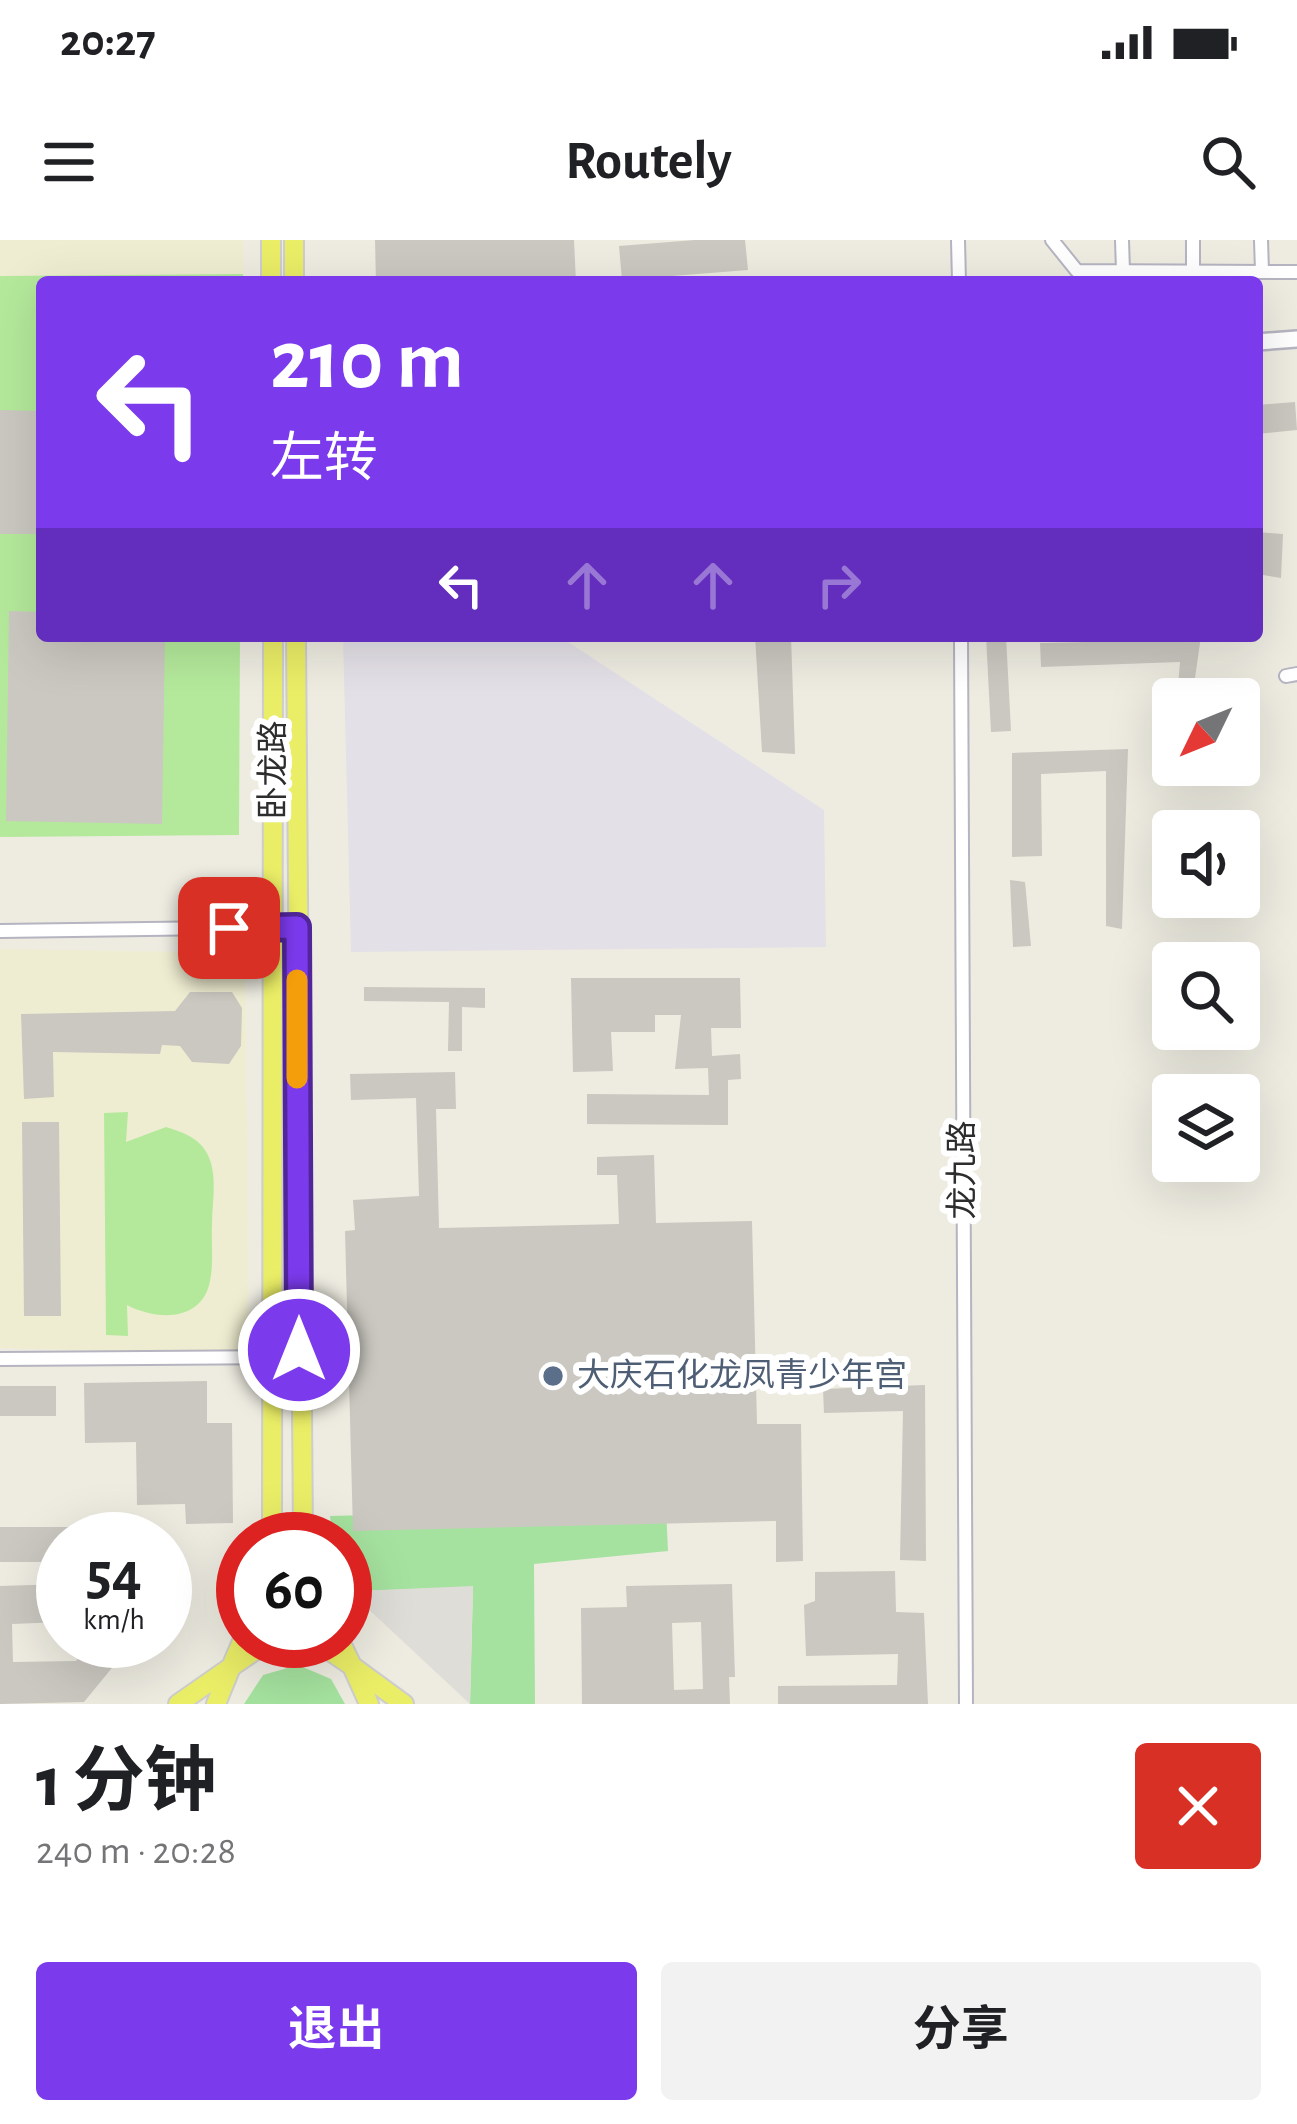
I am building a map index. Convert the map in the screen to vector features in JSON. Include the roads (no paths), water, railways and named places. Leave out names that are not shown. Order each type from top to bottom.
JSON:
[{"type":"main road","points":[[271,240],[271,276]]},
{"type":"main road","points":[[294,240],[294,276]]},
{"type":"main road","name":"卧龙路","points":[[273,642],[273,1512]]},
{"type":"main road","name":"卧龙路","points":[[296,642],[301,1512]]},
{"type":"main road","points":[[178,1704],[230,1668]]},
{"type":"main road","points":[[216,1704],[231,1668]]},
{"type":"main road","points":[[353,1668],[369,1704]]},
{"type":"main road","points":[[355,1668],[404,1704]]},
{"type":"street","points":[[958,240],[959,276]]},
{"type":"street","points":[[1052,240],[1078,271],[1297,272]]},
{"type":"street","points":[[1122,240],[1123,271]]},
{"type":"street","points":[[1193,240],[1193,272]]},
{"type":"street","points":[[1262,240],[1262,272]]},
{"type":"street","points":[[1263,342],[1297,339]]},
{"type":"street","name":"龙九路","points":[[961,642],[966,1704]]},
{"type":"street","points":[[0,931],[297,927]]},
{"type":"street","points":[[0,1359],[275,1357]]},
{"type":"place","name":"大庆石化龙凤青少年宫","points":[[553,1376]]}]
